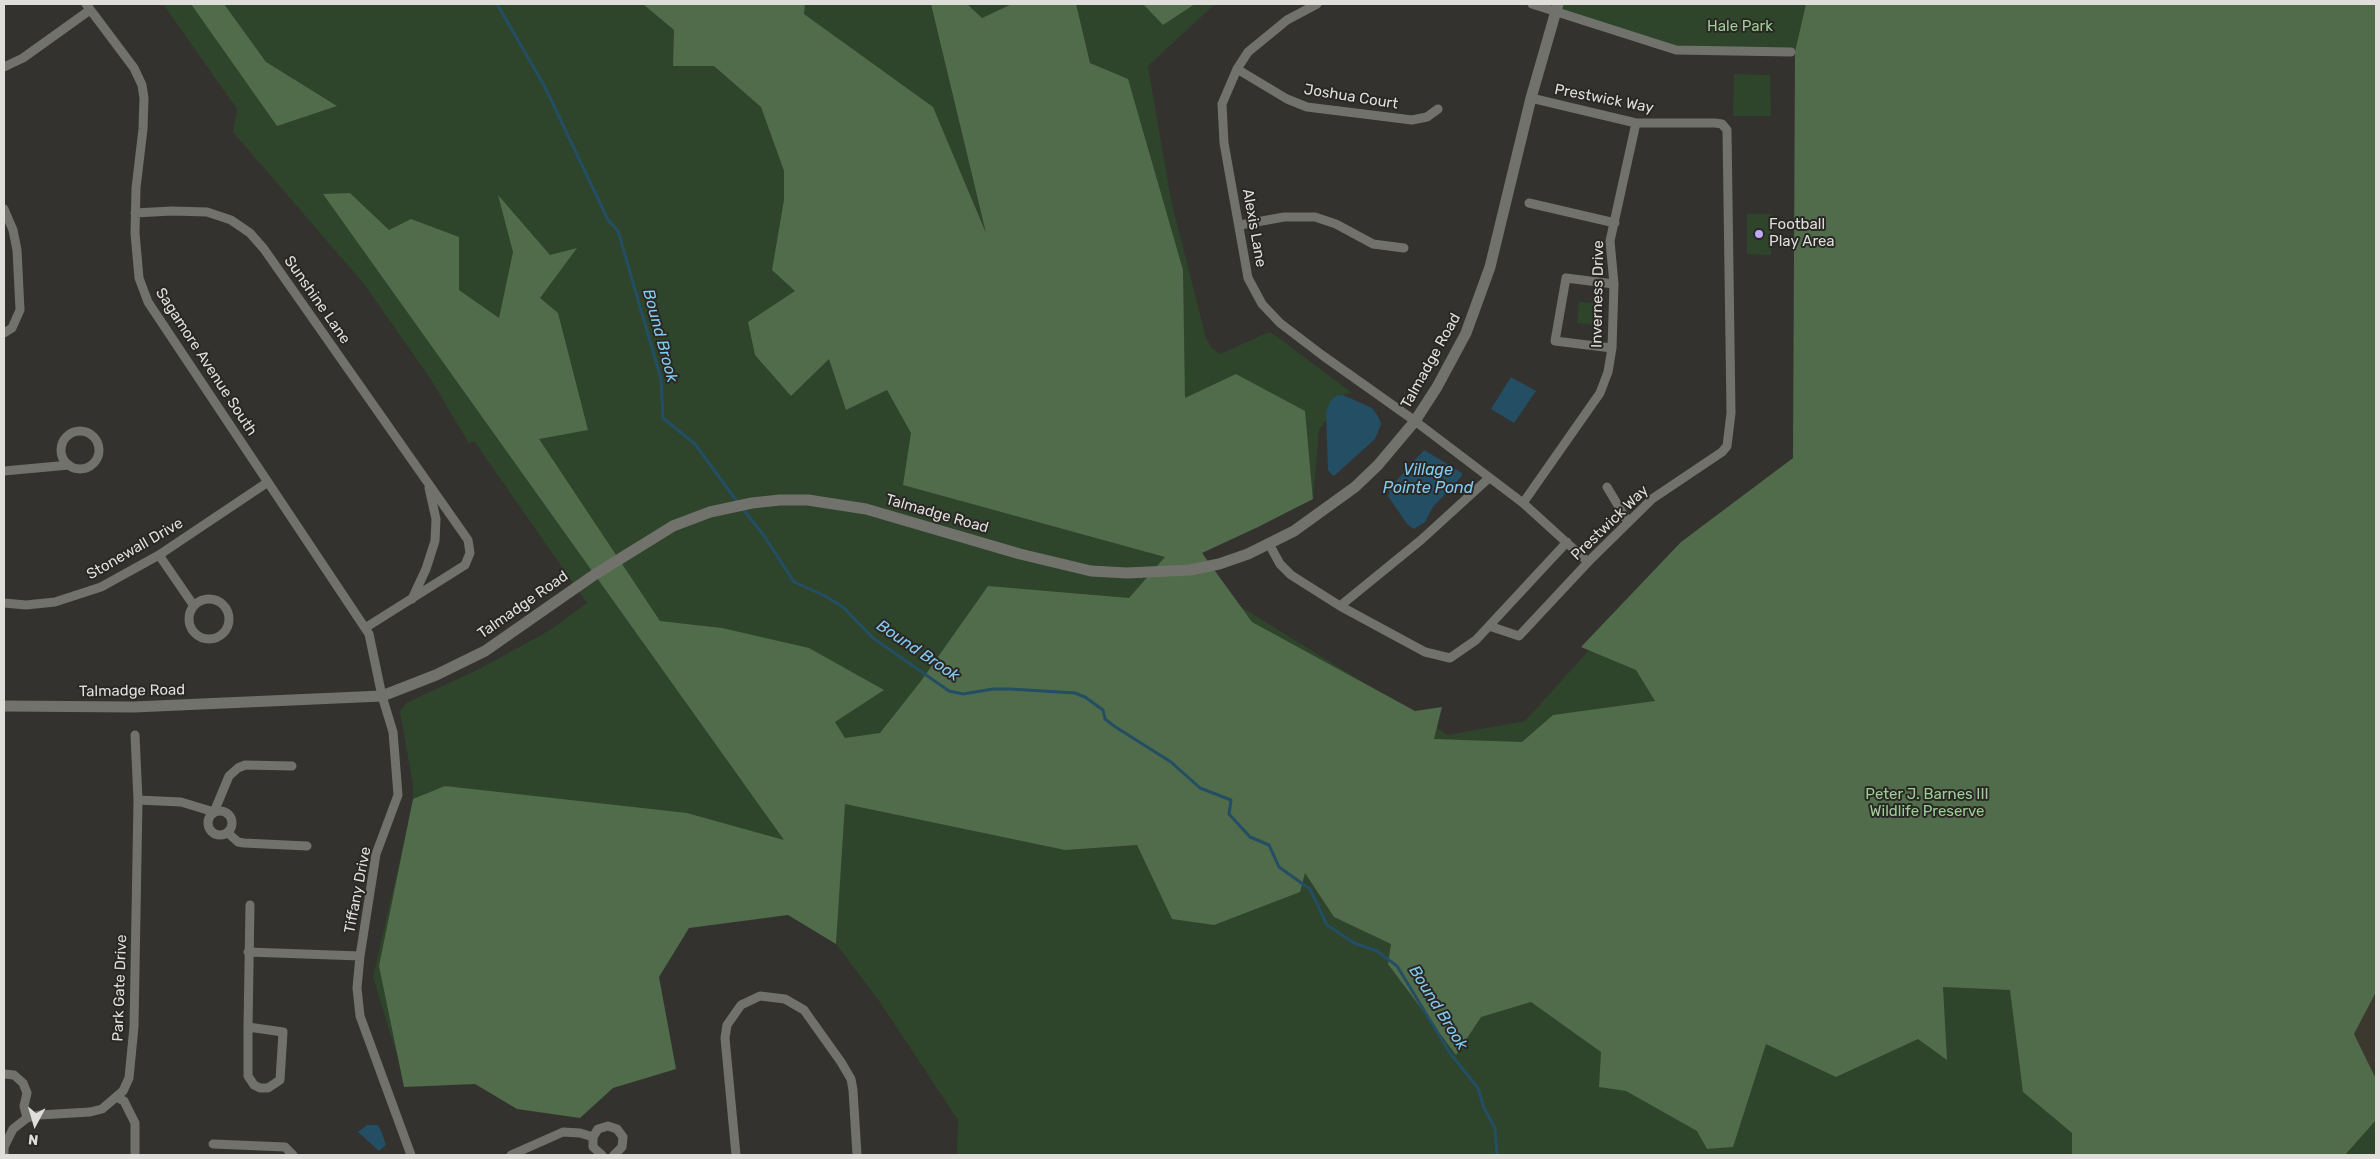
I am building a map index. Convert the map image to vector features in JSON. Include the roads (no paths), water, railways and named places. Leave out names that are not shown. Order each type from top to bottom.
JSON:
[{"type":"street","name":"Alexis Lane","points":[[1317,4],[1287,20],[1248,52],[1237,69],[1222,104],[1221,124],[1248,278],[1262,304],[1280,323],[1322,356],[1415,421],[1523,503],[1588,562]]},
{"type":"street","points":[[1532,4],[1556,8],[1676,50],[1791,52]]},
{"type":"street","points":[[4,67],[23,58],[88,7]]},
{"type":"street","name":"Sagamore Avenue South","points":[[88,7],[134,68],[142,85],[144,98],[143,129],[136,188],[135,233],[140,278],[148,302],[365,628]]},
{"type":"street","name":"Talmadge Road","points":[[4,706],[134,707],[382,696],[436,675],[485,651],[602,570],[673,526],[729,507],[752,503],[780,500],[835,503],[1020,554],[1091,571],[1127,573],[1190,570],[1219,564],[1269,544],[1301,526],[1355,487],[1378,465],[1415,421],[1453,358],[1479,302],[1490,266],[1556,8]]},
{"type":"street","name":"Joshua Court","points":[[1237,69],[1287,100],[1307,107],[1412,120],[1427,117],[1438,109]]},
{"type":"street","name":"Prestwick Way","points":[[1489,626],[1519,636],[1588,562],[1652,499],[1722,452],[1726,446],[1731,413],[1727,130],[1722,124],[1715,123],[1636,123],[1532,98]]},
{"type":"street","name":"Inverness Drive","points":[[1523,503],[1600,393],[1608,372],[1612,348],[1614,284],[1610,241],[1636,123]]},
{"type":"street","points":[[1529,203],[1615,223]]},
{"type":"street","points":[[4,209],[13,230],[17,250],[20,310],[12,328],[4,333]]},
{"type":"street","name":"Sunshine Lane","points":[[135,213],[207,212],[231,220],[250,233],[264,249],[468,540],[470,553],[465,565],[365,628]]},
{"type":"street","points":[[1240,225],[1284,217],[1315,218],[1336,224],[1373,244],[1404,248]]},
{"type":"street","points":[[1612,348],[1555,341],[1566,278],[1614,284]]},
{"type":"street","points":[[4,471],[69,465],[78,469],[86,468],[95,461],[99,448],[94,437],[89,433],[84,431],[72,432],[64,440],[61,448],[62,456],[69,465]]},
{"type":"street","points":[[1340,606],[1420,540],[1489,478]]},
{"type":"street","name":"Stonewall Drive","points":[[4,604],[26,605],[55,602],[101,588],[159,555],[268,482]]},
{"type":"street","name":"Sunshine Lane","points":[[412,599],[426,569],[435,541],[436,519],[428,483]]},
{"type":"street","points":[[1607,487],[1628,522]]},
{"type":"street","points":[[1269,544],[1280,564],[1291,575],[1340,606],[1425,652],[1450,658],[1476,640],[1568,542]]},
{"type":"street","points":[[159,555],[194,606]]},
{"type":"street","points":[[205,600],[217,601],[222,605],[226,610],[229,621],[224,633],[213,639],[207,639],[196,634],[190,624],[191,611],[194,606],[205,600]]},
{"type":"street","name":"Tiffany Drive","points":[[365,628],[369,634],[382,696],[393,732],[398,795],[376,854],[360,956],[357,988],[360,1016],[411,1155]]},
{"type":"street","name":"Park Gate Drive","points":[[28,1118],[39,1114],[90,1112],[102,1108],[123,1091],[129,1078],[134,1027],[138,800],[135,734]]},
{"type":"street","points":[[292,766],[246,765],[238,768],[229,776],[214,812],[209,818],[210,830],[216,834],[228,833],[238,842],[244,844],[307,846]]},
{"type":"street","points":[[138,800],[181,802],[214,812],[222,810],[230,815],[233,822],[228,833]]},
{"type":"street","points":[[248,1027],[283,1032],[280,1080],[268,1088],[260,1088],[254,1085],[248,1076],[248,1027],[248,952],[250,905]]},
{"type":"street","points":[[248,952],[360,956]]},
{"type":"street","points":[[736,1155],[725,1038],[727,1025],[741,1005],[760,996],[785,999],[804,1010],[841,1062],[851,1079],[853,1090],[857,1155]]},
{"type":"street","points":[[4,1074],[14,1075],[23,1083],[27,1093],[24,1106],[28,1118],[13,1129],[4,1147],[4,1155]]},
{"type":"street","points":[[116,1097],[124,1101],[135,1122],[135,1155]]},
{"type":"street","points":[[602,1155],[593,1147],[593,1137],[603,1126],[613,1126],[617,1129],[623,1142],[619,1152],[614,1155]]},
{"type":"street","points":[[511,1155],[564,1132],[580,1133],[593,1137]]},
{"type":"street","points":[[213,1144],[285,1147],[293,1155]]},
{"type":"street","points":[[243,1145],[243,1155]]},
{"type":"water","points":[[1511,377],[1536,391],[1514,423],[1491,409]]},
{"type":"water","points":[[1343,395],[1372,408],[1381,424],[1375,439],[1334,476],[1328,470],[1326,412],[1335,396]]},
{"type":"water","name":"Village Pointe Pond","points":[[1424,450],[1462,473],[1462,476],[1433,507],[1425,522],[1414,529],[1407,524],[1388,496],[1389,489]]},
{"type":"water","points":[[367,1125],[378,1125],[382,1133],[386,1145],[379,1151],[358,1132]]},
{"type":"waterway","name":"Bound Brook","points":[[497,4],[545,87],[608,220],[618,231],[661,379],[663,418],[695,444],[739,504]]},
{"type":"waterway","name":"Bound Brook","points":[[743,509],[765,537],[794,582],[825,596],[843,607],[873,638],[949,691],[963,694],[993,689],[1010,689],[1075,693],[1085,697],[1103,710],[1105,719],[1171,762],[1200,788],[1231,800],[1229,814],[1250,837],[1269,845],[1279,867],[1310,889],[1327,925],[1354,943],[1377,951],[1397,966],[1450,1053],[1478,1088],[1484,1108],[1495,1128],[1497,1155]]},
{"type":"place","name":"Football Play Area","points":[[1759,234]]},
{"type":"park label","name":"Hale Park","points":[[1740,27]]},
{"type":"park label","name":"Peter J. Barnes III Wildlife Preserve","points":[[1927,804]]}]
